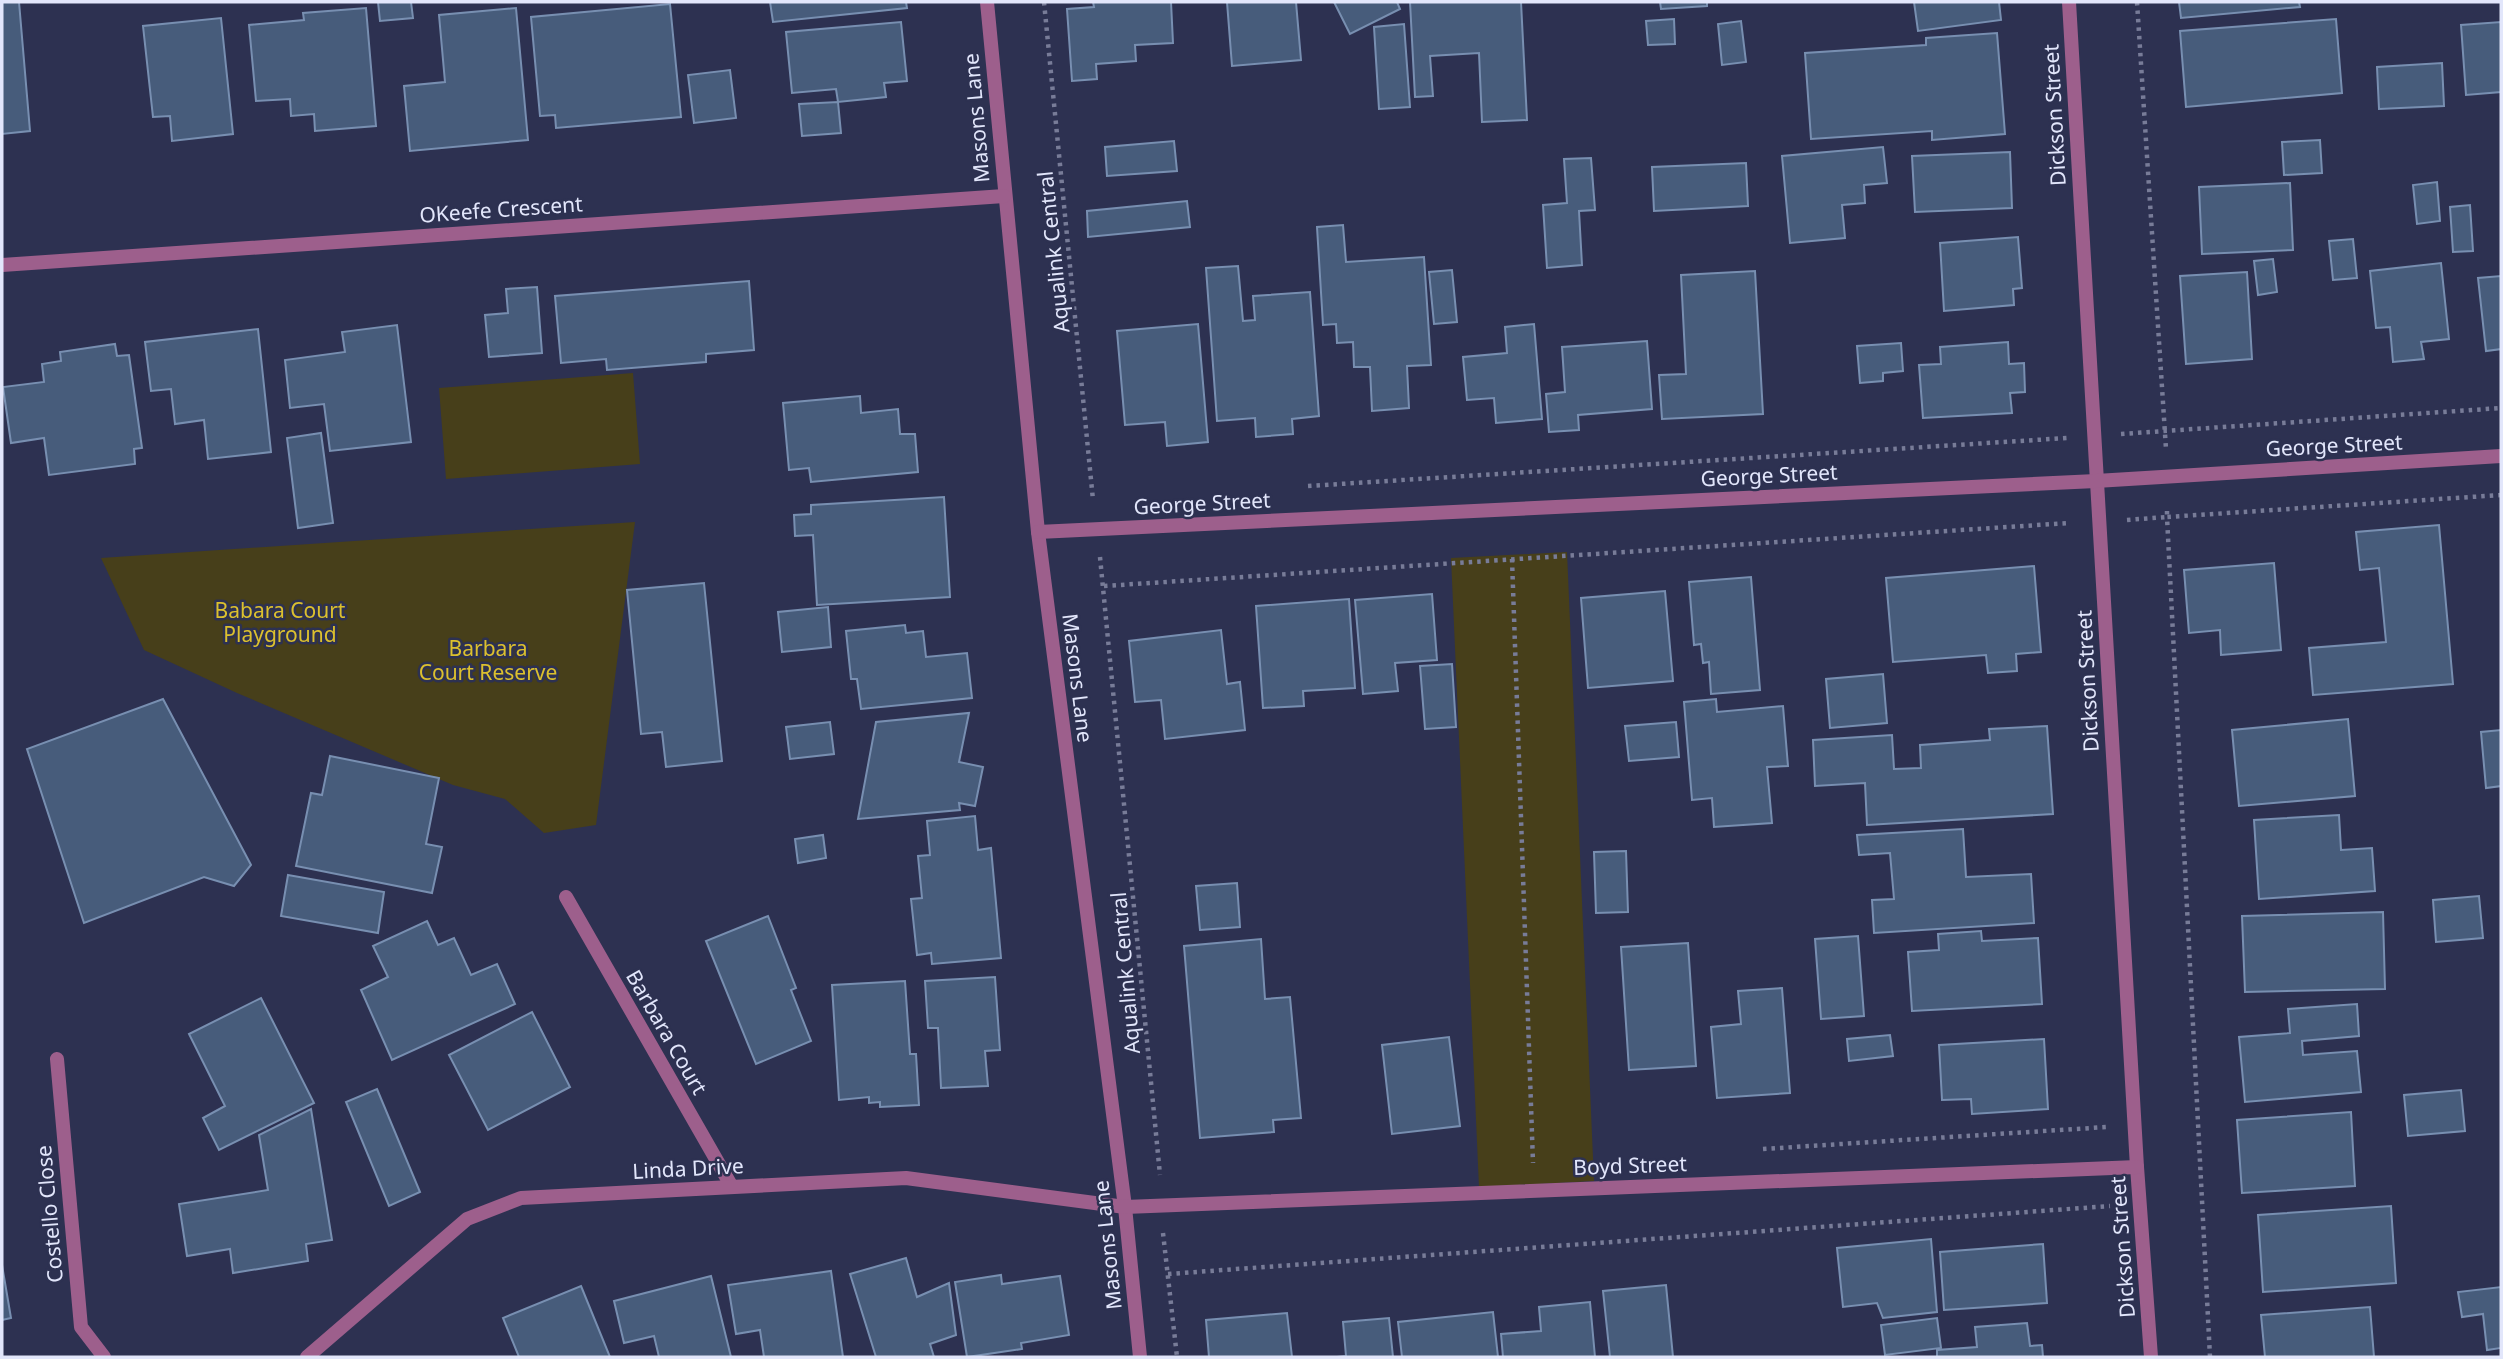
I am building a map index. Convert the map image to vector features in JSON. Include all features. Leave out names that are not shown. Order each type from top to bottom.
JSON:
[{"type":"street","name":"Masons Lane","points":[[987,2],[1038,532],[1125,1207],[1140,1357]]},
{"type":"street","name":"Dickson Street","points":[[2069,2],[2137,1167],[2151,1357]]},
{"type":"street","name":"OKeefe Crescent","points":[[2,265],[1004,196]]},
{"type":"street","name":"George Street","points":[[1038,532],[2096,481],[2501,456]]},
{"type":"street","name":"Barbara Court","points":[[566,897],[732,1187]]},
{"type":"street","name":"Costello Close","points":[[57,1059],[81,1326],[104,1357]]},
{"type":"street","name":"Boyd Street","points":[[1125,1207],[2137,1167]]},
{"type":"street","name":"Linda Drive","points":[[307,1357],[467,1219],[521,1198],[906,1178],[1125,1207]]},
{"type":"path","name":"Aqualink Central","points":[[1044,2],[1093,500],[1107,499]]},
{"type":"path","points":[[2137,2],[2165,430],[2501,408]]},
{"type":"path","points":[[1302,486],[2067,438]]},
{"type":"path","points":[[2210,1357],[2167,517],[2501,495]]},
{"type":"path","points":[[1533,1163],[1512,559],[2075,523]]},
{"type":"path","name":"Aqualink Central","points":[[1177,1357],[1160,1204],[1160,1166],[1104,586],[1512,559]]},
{"type":"path","points":[[1168,1274],[2113,1206],[2107,1114]]},
{"type":"green space","points":[[633,373],[640,464],[446,479],[439,388]]},
{"type":"green space","name":"Barbara Court Reserve","points":[[635,522],[596,825],[544,833],[505,799],[453,785],[237,693],[144,650],[101,558]]},
{"type":"green space","points":[[1567,552],[1594,1181],[1479,1187],[1451,558]]},
{"type":"building","points":[[2,2],[19,2],[30,131],[2,134]]},
{"type":"building","points":[[378,2],[411,2],[413,18],[380,21]]},
{"type":"building","points":[[770,2],[906,2],[907,8],[773,22]]},
{"type":"building","points":[[1093,2],[1171,2],[1173,43],[1135,45],[1136,61],[1096,64],[1097,79],[1072,81],[1067,9],[1094,7]]},
{"type":"building","points":[[1227,2],[1296,2],[1301,60],[1232,66]]},
{"type":"building","points":[[1334,2],[1397,2],[1400,9],[1350,34]]},
{"type":"building","points":[[1410,2],[1521,2],[1527,120],[1482,122],[1479,53],[1430,56],[1433,96],[1415,97]]},
{"type":"building","points":[[1660,2],[1707,2],[1707,6],[1661,9]]},
{"type":"building","points":[[1914,2],[1999,2],[2001,20],[1918,31]]},
{"type":"building","points":[[2179,2],[2299,2],[2300,7],[2181,18]]},
{"type":"building","points":[[670,4],[681,117],[556,128],[555,115],[540,116],[531,17]]},
{"type":"building","points":[[366,8],[376,126],[315,131],[314,114],[291,116],[290,99],[256,101],[249,25],[304,20],[303,13]]},
{"type":"building","points":[[516,8],[528,140],[410,151],[404,86],[445,82],[439,15]]},
{"type":"building","points":[[221,18],[233,134],[172,141],[170,116],[153,117],[143,26]]},
{"type":"building","points":[[1674,19],[1675,44],[1648,45],[1646,21]]},
{"type":"building","points":[[2336,19],[2342,93],[2186,107],[2180,31]]},
{"type":"building","points":[[1741,21],[1746,62],[1722,65],[1718,24]]},
{"type":"building","points":[[901,22],[907,81],[884,83],[886,97],[838,102],[836,89],[792,93],[786,32]]},
{"type":"building","points":[[2501,22],[2501,92],[2466,95],[2461,25]]},
{"type":"building","points":[[1404,24],[1410,107],[1379,109],[1374,27]]},
{"type":"building","points":[[1997,33],[2005,134],[1932,140],[1932,131],[1811,139],[1805,53],[1926,45],[1926,38]]},
{"type":"building","points":[[2442,63],[2444,106],[2379,109],[2377,67]]},
{"type":"building","points":[[730,70],[736,118],[694,123],[688,75]]},
{"type":"building","points":[[838,102],[841,133],[802,136],[799,104]]},
{"type":"building","points":[[2320,140],[2322,173],[2284,175],[2282,142]]},
{"type":"building","points":[[1174,141],[1177,171],[1107,176],[1105,147]]},
{"type":"building","points":[[1883,147],[1887,183],[1864,185],[1865,203],[1842,205],[1845,238],[1790,243],[1782,156]]},
{"type":"building","points":[[2010,152],[2012,208],[1915,212],[1912,156]]},
{"type":"building","points":[[1591,158],[1595,210],[1579,211],[1582,265],[1547,268],[1543,205],[1567,203],[1564,159]]},
{"type":"building","points":[[1746,163],[1748,206],[1654,211],[1652,167]]},
{"type":"building","points":[[2437,182],[2440,221],[2417,224],[2413,185]]},
{"type":"building","points":[[2290,183],[2293,250],[2202,254],[2199,187]]},
{"type":"building","points":[[1187,201],[1190,227],[1088,237],[1087,211]]},
{"type":"building","points":[[2470,205],[2473,251],[2453,252],[2450,207]]},
{"type":"building","points":[[1343,225],[1346,262],[1424,257],[1431,365],[1407,366],[1409,408],[1372,411],[1370,367],[1354,367],[1353,342],[1337,343],[1336,324],[1323,325],[1317,227]]},
{"type":"building","points":[[2018,237],[2022,288],[2013,289],[2014,305],[1944,311],[1940,243]]},
{"type":"building","points":[[2353,239],[2357,278],[2333,280],[2329,241]]},
{"type":"building","points":[[2273,259],[2277,292],[2258,295],[2254,261]]},
{"type":"building","points":[[2441,263],[2449,339],[2421,342],[2424,359],[2393,362],[2390,327],[2376,328],[2370,271]]},
{"type":"building","points":[[1238,266],[1243,321],[1255,320],[1253,296],[1310,292],[1319,416],[1292,419],[1293,434],[1256,437],[1255,418],[1217,421],[1206,268]]},
{"type":"building","points":[[1452,270],[1457,322],[1434,324],[1429,272]]},
{"type":"building","points":[[1755,271],[1763,414],[1662,419],[1659,375],[1686,374],[1681,275]]},
{"type":"building","points":[[2247,272],[2252,359],[2186,364],[2180,276]]},
{"type":"building","points":[[2501,276],[2501,349],[2486,351],[2478,278]]},
{"type":"building","points":[[749,281],[754,350],[706,354],[706,362],[607,370],[606,359],[561,363],[555,296]]},
{"type":"building","points":[[537,287],[542,353],[489,357],[485,315],[508,313],[506,289]]},
{"type":"building","points":[[1198,324],[1208,442],[1167,446],[1165,422],[1125,425],[1117,331]]},
{"type":"building","points":[[1534,324],[1542,419],[1496,423],[1494,398],[1467,400],[1463,357],[1507,353],[1505,327]]},
{"type":"building","points":[[397,325],[411,442],[330,451],[324,404],[290,408],[285,360],[345,352],[342,332]]},
{"type":"building","points":[[258,329],[271,452],[208,459],[204,420],[175,424],[171,389],[151,391],[145,342]]},
{"type":"building","points":[[1647,341],[1652,409],[1578,415],[1579,430],[1549,432],[1546,394],[1565,392],[1562,347]]},
{"type":"building","points":[[2008,342],[2009,364],[2024,363],[2025,392],[2010,393],[2012,413],[1923,418],[1919,365],[1941,364],[1940,347]]},
{"type":"building","points":[[1901,343],[1903,371],[1883,373],[1883,381],[1860,383],[1857,346]]},
{"type":"building","points":[[115,344],[117,356],[129,355],[142,448],[134,449],[135,464],[49,475],[44,438],[11,443],[3,387],[44,382],[42,364],[61,361],[60,352]]},
{"type":"building","points":[[860,396],[861,413],[898,409],[900,434],[915,434],[918,472],[811,482],[809,468],[789,470],[783,403]]},
{"type":"building","points":[[321,433],[333,523],[298,528],[287,438]]},
{"type":"building","points":[[944,497],[950,597],[817,605],[813,535],[795,536],[794,515],[811,514],[811,505]]},
{"type":"building","points":[[2439,525],[2453,684],[2313,695],[2309,648],[2386,642],[2379,568],[2360,570],[2356,532]]},
{"type":"building","points":[[2274,563],[2281,650],[2221,655],[2220,630],[2189,633],[2184,570]]},
{"type":"building","points":[[2034,566],[2041,652],[2016,654],[2017,671],[1988,673],[1986,655],[1893,662],[1886,578]]},
{"type":"building","points":[[1751,577],[1760,690],[1711,694],[1709,662],[1703,663],[1701,644],[1694,645],[1689,582]]},
{"type":"building","points":[[704,583],[722,761],[666,767],[662,732],[641,734],[627,590]]},
{"type":"building","points":[[1665,591],[1673,681],[1588,688],[1581,598]]},
{"type":"building","points":[[1432,594],[1437,660],[1395,663],[1398,691],[1363,694],[1355,600]]},
{"type":"building","points":[[1349,599],[1355,688],[1303,691],[1304,706],[1263,708],[1256,606]]},
{"type":"building","points":[[828,607],[831,647],[782,652],[778,612]]},
{"type":"building","points":[[905,625],[906,633],[923,631],[926,657],[967,653],[972,698],[861,709],[857,679],[851,679],[846,631]]},
{"type":"building","points":[[1221,630],[1227,684],[1240,682],[1245,730],[1165,739],[1161,700],[1135,702],[1129,641]]},
{"type":"building","points":[[1452,664],[1456,727],[1425,729],[1420,666]]},
{"type":"building","points":[[1883,674],[1887,723],[1830,728],[1826,679]]},
{"type":"building","points":[[163,699],[251,865],[234,886],[204,877],[84,923],[27,749]]},
{"type":"building","points":[[1716,699],[1717,712],[1783,706],[1788,766],[1767,767],[1772,823],[1714,827],[1712,798],[1692,800],[1684,702]]},
{"type":"building","points":[[969,713],[959,762],[983,767],[975,806],[959,803],[960,810],[858,819],[876,722]]},
{"type":"building","points":[[2348,719],[2355,796],[2239,806],[2232,730]]},
{"type":"building","points":[[830,722],[834,754],[790,759],[786,727]]},
{"type":"building","points":[[1676,722],[1679,757],[1629,761],[1625,726]]},
{"type":"building","points":[[2047,726],[2053,814],[1867,825],[1865,783],[1815,786],[1813,740],[1892,735],[1894,769],[1921,768],[1920,745],[1990,740],[1989,729]]},
{"type":"building","points":[[2501,730],[2501,786],[2486,788],[2481,732]]},
{"type":"building","points":[[330,756],[439,778],[426,844],[442,847],[432,893],[296,866],[311,793],[322,795]]},
{"type":"building","points":[[2339,815],[2341,850],[2372,848],[2375,891],[2259,899],[2254,820]]},
{"type":"building","points":[[975,816],[978,850],[991,848],[1001,958],[932,964],[931,953],[917,955],[911,899],[922,898],[918,856],[930,855],[927,821]]},
{"type":"building","points":[[1963,829],[1966,877],[2031,874],[2034,923],[1874,933],[1872,900],[1894,899],[1890,853],[1859,855],[1857,835]]},
{"type":"building","points":[[823,835],[826,858],[798,863],[795,839]]},
{"type":"building","points":[[1626,851],[1628,912],[1596,913],[1594,852]]},
{"type":"building","points":[[288,875],[384,892],[378,933],[281,916]]},
{"type":"building","points":[[1237,883],[1240,927],[1200,930],[1196,886]]},
{"type":"building","points":[[2479,896],[2483,938],[2436,942],[2433,900]]},
{"type":"building","points":[[2383,912],[2385,989],[2245,992],[2242,916]]},
{"type":"building","points":[[768,916],[796,988],[791,990],[811,1041],[756,1064],[706,941]]},
{"type":"building","points":[[427,921],[438,945],[454,938],[471,975],[497,964],[515,1004],[392,1060],[361,990],[388,977],[373,946]]},
{"type":"building","points":[[1981,931],[1982,941],[2038,938],[2042,1004],[1912,1011],[1908,952],[1939,950],[1938,934]]},
{"type":"building","points":[[1858,936],[1864,1016],[1821,1019],[1815,939]]},
{"type":"building","points":[[1261,939],[1265,999],[1290,997],[1301,1118],[1273,1120],[1274,1132],[1200,1138],[1184,946]]},
{"type":"building","points":[[1688,943],[1696,1066],[1629,1070],[1621,947]]},
{"type":"building","points":[[995,977],[1000,1050],[985,1051],[988,1086],[941,1088],[938,1028],[928,1028],[925,981]]},
{"type":"building","points":[[905,981],[910,1054],[916,1054],[919,1105],[880,1107],[880,1102],[869,1103],[869,1097],[839,1100],[832,985]]},
{"type":"building","points":[[1782,988],[1790,1093],[1717,1098],[1711,1027],[1741,1024],[1738,991]]},
{"type":"building","points":[[261,998],[314,1103],[219,1150],[203,1118],[225,1106],[189,1034]]},
{"type":"building","points":[[2357,1004],[2359,1036],[2302,1041],[2303,1055],[2357,1051],[2361,1092],[2245,1102],[2239,1037],[2290,1033],[2288,1009]]},
{"type":"building","points":[[532,1012],[570,1087],[488,1130],[449,1055]]},
{"type":"building","points":[[1890,1035],[1893,1056],[1849,1061],[1847,1039]]},
{"type":"building","points":[[1449,1037],[1460,1126],[1392,1134],[1382,1045]]},
{"type":"building","points":[[2044,1039],[2048,1109],[1972,1114],[1971,1099],[1942,1100],[1939,1045]]},
{"type":"building","points":[[377,1089],[420,1192],[389,1206],[346,1102]]},
{"type":"building","points":[[2461,1090],[2465,1131],[2408,1136],[2404,1095]]},
{"type":"building","points":[[311,1109],[332,1240],[306,1244],[308,1261],[233,1273],[230,1249],[187,1256],[179,1204],[268,1190],[259,1135]]},
{"type":"building","points":[[2351,1112],[2355,1186],[2242,1193],[2237,1120]]},
{"type":"building","points":[[2391,1206],[2396,1283],[2263,1292],[2258,1215]]},
{"type":"building","points":[[1931,1239],[1937,1312],[1883,1318],[1877,1303],[1843,1307],[1837,1248]]},
{"type":"building","points":[[2043,1244],[2047,1303],[1944,1310],[1940,1252]]},
{"type":"building","points":[[906,1258],[917,1297],[949,1283],[956,1335],[930,1344],[934,1357],[876,1357],[850,1274]]},
{"type":"building","points":[[2,1265],[11,1318],[2,1320]]},
{"type":"building","points":[[831,1271],[843,1357],[764,1357],[760,1330],[736,1334],[728,1285]]},
{"type":"building","points":[[1001,1275],[1002,1284],[1060,1276],[1069,1335],[1021,1343],[1022,1349],[967,1357],[955,1282]]},
{"type":"building","points":[[711,1276],[731,1357],[659,1357],[654,1336],[624,1343],[614,1301]]},
{"type":"building","points":[[1666,1285],[1673,1357],[1610,1357],[1603,1291]]},
{"type":"building","points":[[581,1286],[610,1357],[519,1357],[503,1318]]},
{"type":"building","points":[[2501,1287],[2501,1348],[2487,1350],[2483,1314],[2462,1317],[2458,1292]]},
{"type":"building","points":[[1590,1302],[1595,1357],[1503,1357],[1501,1334],[1541,1331],[1539,1307]]},
{"type":"building","points":[[2370,1307],[2374,1357],[2265,1357],[2261,1315]]},
{"type":"building","points":[[1493,1312],[1498,1357],[1402,1357],[1398,1322]]},
{"type":"building","points":[[1287,1313],[1292,1357],[1209,1357],[1206,1320]]},
{"type":"building","points":[[1389,1318],[1393,1357],[1337,1357],[1346,1356],[1343,1322]]},
{"type":"building","points":[[1937,1318],[1941,1348],[1885,1355],[1881,1325]]},
{"type":"building","points":[[2027,1323],[2030,1346],[2042,1345],[2043,1357],[1937,1357],[1937,1350],[1977,1347],[1975,1327]]},
{"type":"park label","name":"Babara Court Playground","points":[[280,622]]}]
